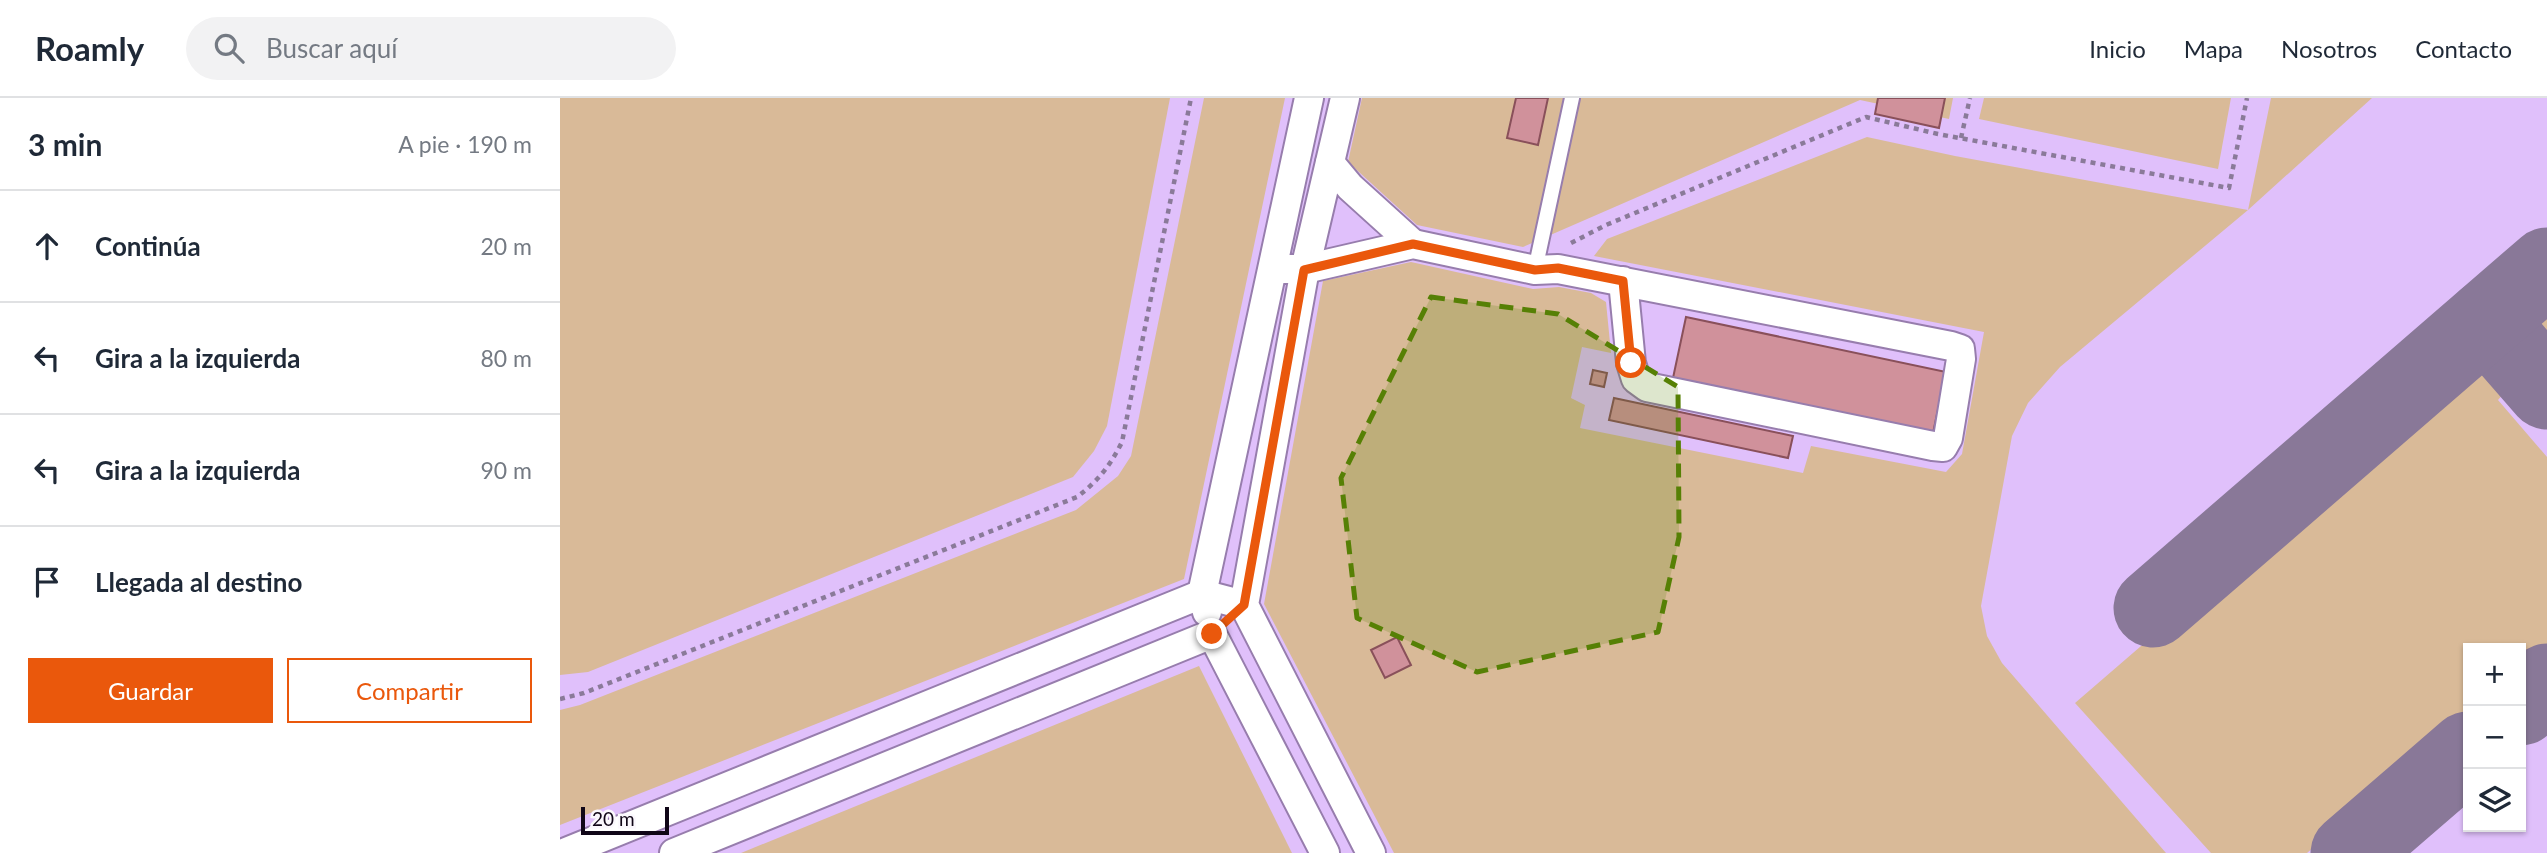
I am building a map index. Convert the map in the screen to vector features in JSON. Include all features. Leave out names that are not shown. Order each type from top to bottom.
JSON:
[{"type":"street","points":[[1309,98],[1202,594],[1212,634],[1325,853]]},
{"type":"street","points":[[1345,98],[1304,270],[1244,605],[1371,853]]},
{"type":"street","points":[[1330,163],[1350,187],[1413,244]]},
{"type":"street","points":[[1273,269],[1304,270],[1413,244],[1623,281],[1960,349],[1962,359],[1948,438],[1943,447],[1933,446],[1647,387],[1636,379],[1631,363],[1623,281]]},
{"type":"street","points":[[564,853],[1202,594],[1244,605]]},
{"type":"street","points":[[674,853],[1212,634],[1244,605]]},
{"type":"lane","points":[[1547,269],[1572,98]]},
{"type":"path","points":[[560,699],[584,694],[1077,497],[1095,483],[1111,465],[1122,442],[1191,98]]},
{"type":"path","points":[[1961,138],[1969,98]]},
{"type":"path","points":[[1547,269],[1571,242],[1606,225],[1867,117],[1961,138],[2229,188],[2247,98]]},
{"type":"highlighted area","points":[[1431,297],[1558,314],[1678,387],[1679,537],[1658,632],[1477,672],[1357,618],[1341,478]]},
{"type":"shaded area","points":[[560,98],[2547,98],[2547,853],[560,853]]},
{"type":"shaded area","points":[[560,98],[1170,98],[1107,426],[1094,451],[1073,477],[588,672],[560,675]]},
{"type":"shaded area","points":[[1204,98],[1285,98],[1184,579],[560,825],[560,710],[580,705],[1076,510],[1118,476],[1131,456]]},
{"type":"shaded area","points":[[1362,98],[1953,98],[1949,119],[1860,100],[1523,247],[1417,225],[1348,162]]},
{"type":"shaded area","points":[[1984,98],[2231,98],[2218,169],[1979,119]]},
{"type":"shaded area","points":[[2271,98],[2372,98],[2248,210]]},
{"type":"shaded area","points":[[1867,137],[1955,156],[2248,210],[2060,367],[2028,403],[2012,436],[1981,606],[1987,636],[2002,663],[2166,853],[1394,853],[1264,604],[1323,281],[1411,262],[1533,289],[1559,287],[1591,293],[1606,302],[1611,353],[1582,347],[1571,398],[1585,405],[1580,428],[1803,473],[1811,446],[1946,472],[1962,454],[1984,332],[1594,256],[1607,239]]},
{"type":"shaded area","points":[[2547,295],[2547,347],[2521,317]]},
{"type":"shaded area","points":[[2483,351],[2511,385],[2498,400],[2547,457],[2547,647],[2526,665],[2526,643],[2463,643],[2463,718],[2307,853],[2211,853],[2075,703]]},
{"type":"shaded area","points":[[1199,666],[1292,853],[741,853]]},
{"type":"building","points":[[1516,98],[1548,98],[1538,145],[1507,138]]},
{"type":"building","points":[[1878,98],[1945,98],[1939,128],[1875,114]]},
{"type":"building","points":[[1686,317],[1946,372],[1933,433],[1673,378]]},
{"type":"building","points":[[1593,370],[1607,373],[1604,387],[1590,384]]},
{"type":"building","points":[[1614,398],[1793,436],[1788,458],[1609,420]]},
{"type":"building","points":[[1397,637],[1411,665],[1385,678],[1371,650]]},
{"type":"taxiway","points":[[2153,608],[2547,267]]},
{"type":"taxiway","points":[[2486,320],[2547,390]]},
{"type":"taxiway","points":[[2526,702],[2547,683]]},
{"type":"taxiway","points":[[2350,853],[2463,755]]},
{"type":"route","points":[[1212,634],[1244,605],[1304,270],[1413,244],[1535,270],[1558,268],[1623,281],[1631,363]]}]
